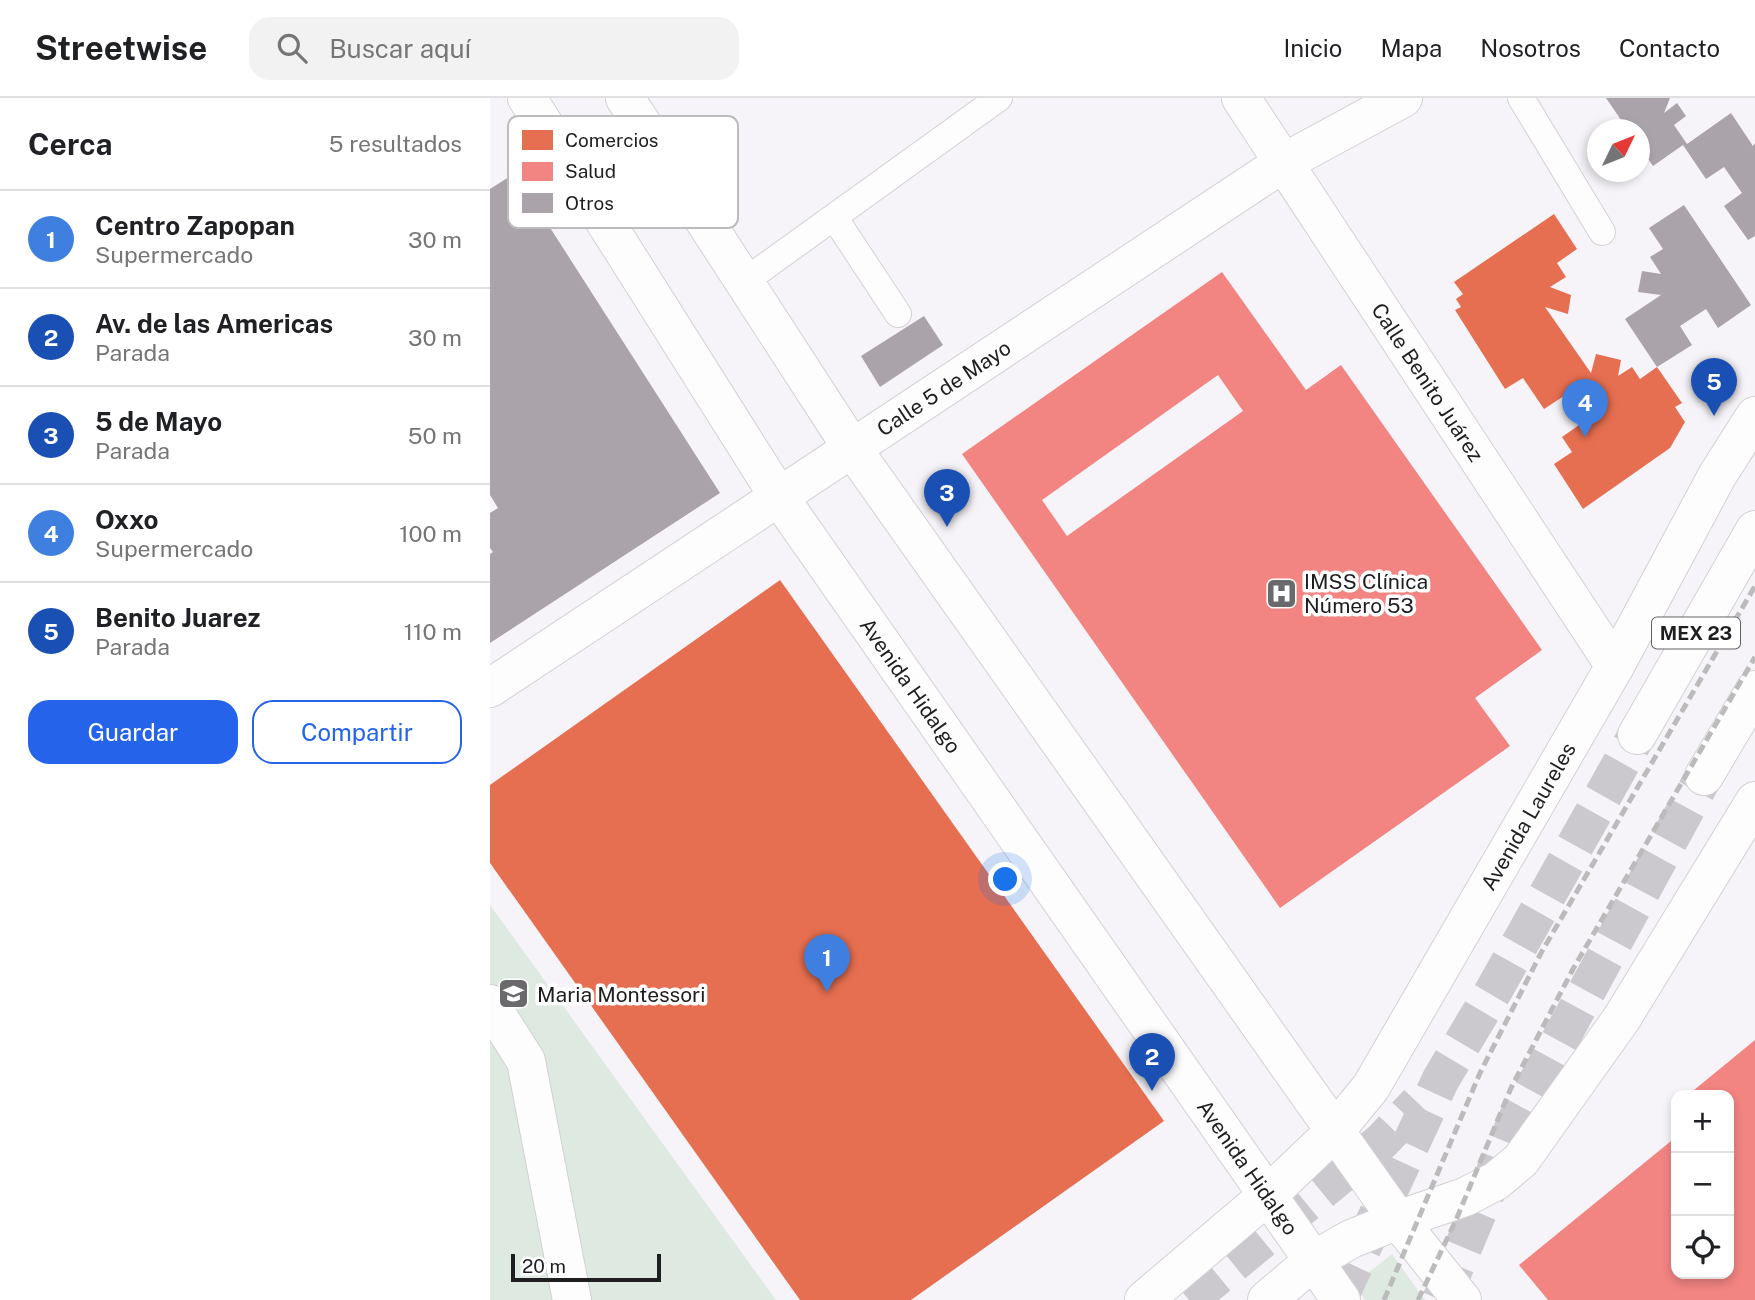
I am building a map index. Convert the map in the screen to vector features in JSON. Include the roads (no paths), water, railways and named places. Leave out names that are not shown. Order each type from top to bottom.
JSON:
[{"type":"main road","name":"Avenida Hidalgo","points":[[527,98],[538,116]]},
{"type":"main road","points":[[625,98],[637,116]]},
{"type":"main road","name":"Calle Benito Juárez","points":[[1241,98],[1615,666]]},
{"type":"main road","name":"Calle 5 de Mayo","points":[[490,688],[1283,163],[1404,98]]},
{"type":"main road","name":"Avenida Hidalgo","points":[[609,228],[779,497],[1341,1300]]},
{"type":"main road","points":[[710,228],[852,448],[1398,1220],[1462,1300]]},
{"type":"main road","name":"Avenida Laureles","points":[[1144,1300],[1268,1195],[1335,1131],[1371,1087],[1615,666],[1717,476],[1755,416]]},
{"type":"main road","name":"MEX 23","points":[[1637,735],[1755,530]]},
{"type":"main road","points":[[1704,776],[1755,690]]},
{"type":"main road","points":[[1267,1300],[1313,1261],[1352,1239],[1465,1197],[1496,1181],[1521,1160],[1622,1018],[1755,801]]},
{"type":"main road","points":[[490,1004],[526,1061],[572,1300]]},
{"type":"lane","points":[[745,281],[999,98]]},
{"type":"lane","points":[[1521,98],[1602,232]]},
{"type":"lane","points":[[834,217],[898,314]]},
{"type":"tunnel","points":[[1338,1300],[1441,1079],[1637,735]]},
{"type":"tunnel","points":[[1441,1300],[1518,1117],[1704,776]]},
{"type":"tunnel","points":[[1189,1300],[1382,1141],[1418,1103]]},
{"type":"railway","points":[[1384,1300],[1480,1073],[1541,953],[1755,586]]},
{"type":"railway","points":[[1418,1300],[1456,1220],[1511,1088],[1573,969],[1755,657]]},
{"type":"place","name":"Benito Juarez","points":[[1714,416]]},
{"type":"place","name":"Oxxo","points":[[1585,437]]},
{"type":"place","name":"5 de Mayo","points":[[947,527]]},
{"type":"place","name":"IMSS Clínica Número 53","points":[[1281,593]]},
{"type":"place","name":"Centro Zapopan","points":[[827,992]]},
{"type":"place","name":"Maria Montessori","points":[[514,994]]},
{"type":"place","name":"Av. de las Americas","points":[[1152,1091]]}]
